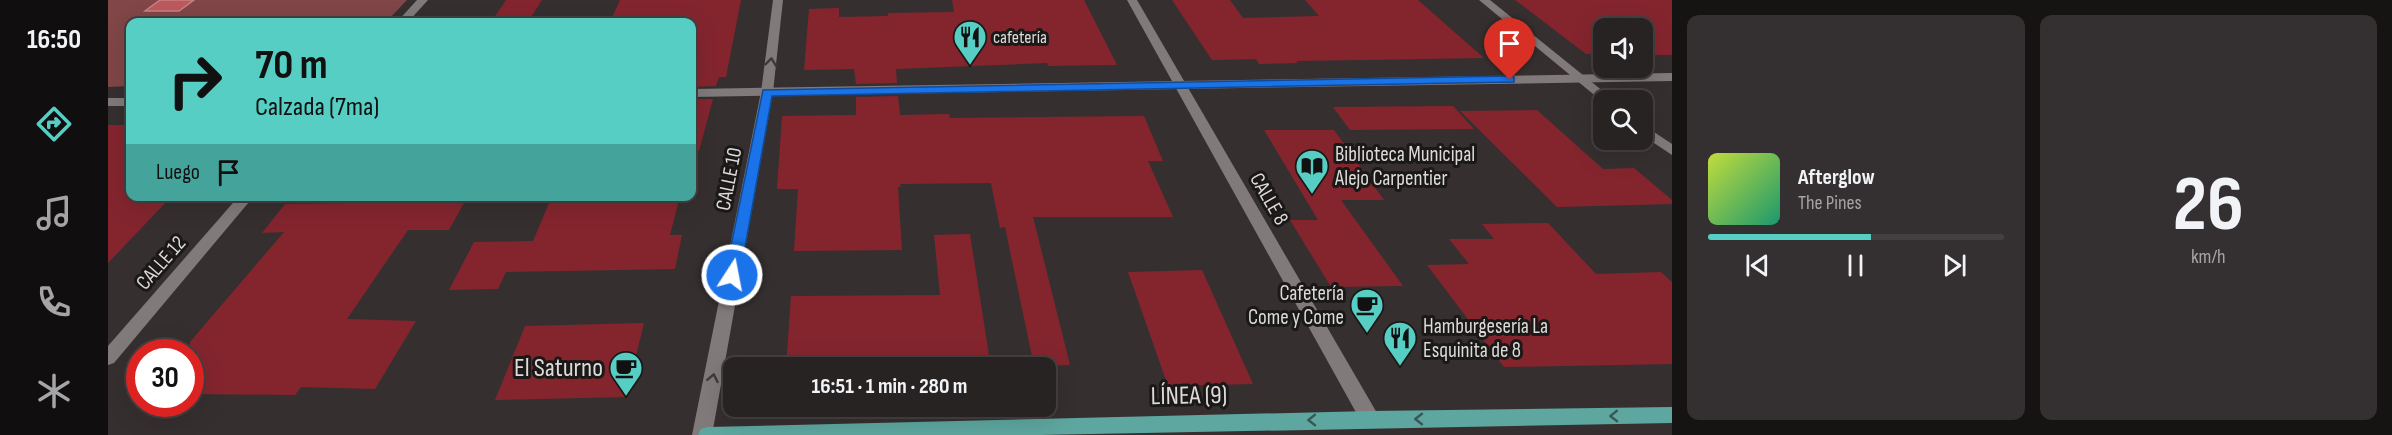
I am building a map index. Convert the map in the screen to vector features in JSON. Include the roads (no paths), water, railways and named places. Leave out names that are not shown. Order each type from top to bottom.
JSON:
[{"type":"main road","name":"LÍNEA (9)","points":[[708,435],[1370,419],[1672,415]]},
{"type":"street","points":[[406,18],[423,0]]},
{"type":"street","name":"CALLE 10","points":[[702,435],[767,92],[778,0]]},
{"type":"street","name":"CALLE 8","points":[[1132,0],[1370,419]]},
{"type":"street","points":[[1484,0],[1595,90]]},
{"type":"street","points":[[696,93],[1672,77]]},
{"type":"street","points":[[108,102],[126,102]]},
{"type":"street","points":[[1653,137],[1672,152]]},
{"type":"street","name":"CALLE 12","points":[[108,358],[243,201]]},
{"type":"place","name":"cafetería","points":[[970,66]]},
{"type":"place","name":"Biblioteca Municipal Alejo Carpentier","points":[[1312,195]]},
{"type":"place","name":"Cafetería Come y Come","points":[[1367,334]]},
{"type":"place","name":"Hamburgesería La Esquinita de 8","points":[[1400,367]]},
{"type":"place","name":"El Saturno","points":[[626,397]]}]
